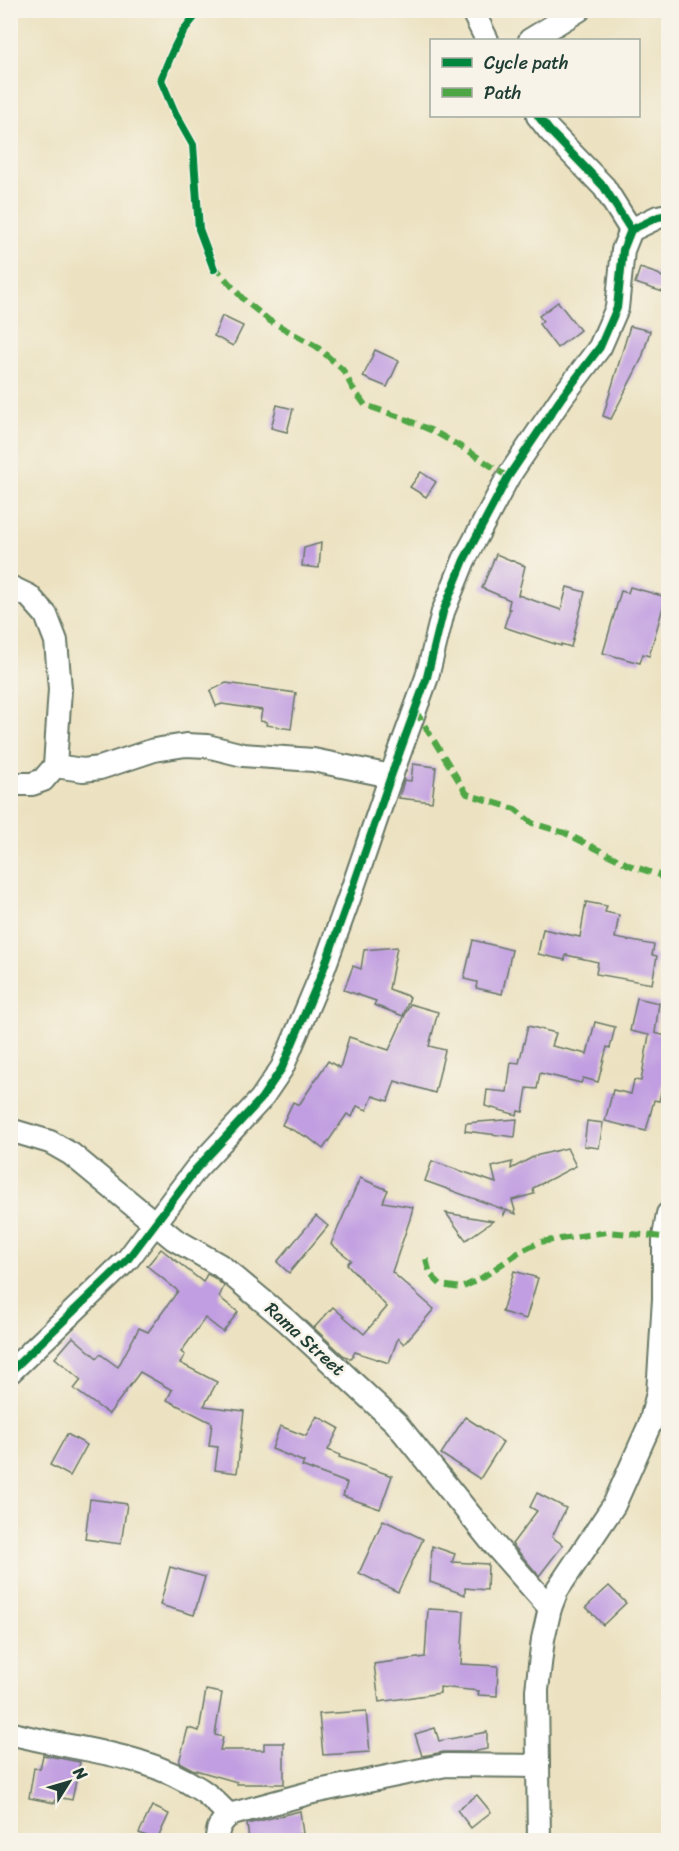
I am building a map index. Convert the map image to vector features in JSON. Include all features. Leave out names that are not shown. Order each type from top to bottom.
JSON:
[{"type":"street","points":[[472,10],[486,39]]},
{"type":"street","points":[[532,39],[579,10]]},
{"type":"street","points":[[539,117],[603,187],[631,230]]},
{"type":"street","points":[[10,1372],[128,1258],[196,1169],[261,1099],[282,1068],[326,962],[427,677],[443,612],[464,560],[508,477],[562,397],[600,347],[617,308],[623,250],[631,230],[658,217],[669,215]]},
{"type":"street","points":[[10,587],[29,596],[46,615],[57,641],[60,689],[55,766],[43,780],[32,784],[10,784]]},
{"type":"street","points":[[55,766],[83,770],[100,768],[154,750],[186,745],[207,746],[243,755],[313,760],[391,776]]},
{"type":"street","name":"Rama Street","points":[[10,1130],[50,1142],[71,1154],[174,1239],[221,1266],[288,1321],[396,1423],[491,1541],[550,1608]]},
{"type":"street","points":[[538,1840],[537,1690],[543,1639],[557,1590],[614,1505],[650,1424],[658,1393],[664,1299],[664,1237],[669,1214]]},
{"type":"street","points":[[10,1733],[139,1761],[179,1777],[203,1791],[229,1815]]},
{"type":"street","points":[[218,1840],[217,1831],[229,1815],[313,1792],[446,1765],[538,1766]]},
{"type":"building","points":[[640,268],[658,274],[669,282],[669,294],[635,283]]},
{"type":"building","points":[[558,302],[580,330],[557,348],[539,324],[543,321],[539,316]]},
{"type":"building","points":[[222,316],[243,326],[233,346],[214,336]]},
{"type":"building","points":[[630,326],[650,331],[642,358],[611,419],[603,416]]},
{"type":"building","points":[[375,350],[399,361],[387,387],[363,377]]},
{"type":"building","points":[[277,405],[293,409],[287,432],[271,428]]},
{"type":"building","points":[[421,472],[436,482],[426,497],[410,487]]},
{"type":"building","points":[[321,543],[319,568],[302,566],[304,548]]},
{"type":"building","points":[[496,554],[525,566],[518,595],[561,610],[567,587],[585,592],[571,647],[561,644],[561,646],[504,627],[510,609],[508,609],[510,600],[482,588]]},
{"type":"building","points":[[630,587],[666,597],[649,656],[643,654],[640,663],[603,653],[621,591],[628,593]]},
{"type":"building","points":[[226,683],[296,693],[291,729],[266,725],[267,722],[260,721],[262,710],[222,704],[216,706],[210,691]]},
{"type":"building","points":[[413,764],[436,767],[432,802],[399,798],[404,780],[411,781]]},
{"type":"building","points":[[586,902],[607,906],[605,912],[619,915],[615,938],[654,945],[652,955],[657,956],[652,984],[596,974],[598,962],[566,955],[565,960],[538,954],[543,929],[580,937]]},
{"type":"building","points":[[473,940],[512,950],[502,994],[476,988],[477,982],[464,979]]},
{"type":"building","points":[[397,947],[389,989],[410,997],[403,1016],[374,1005],[376,1001],[344,990],[353,966],[361,969],[364,950]]},
{"type":"building","points":[[637,998],[659,1003],[655,1033],[669,1037],[667,1081],[664,1080],[659,1101],[654,1100],[646,1131],[605,1121],[613,1090],[631,1094],[634,1080],[641,1081],[649,1035],[630,1031]]},
{"type":"building","points":[[410,1004],[438,1012],[429,1046],[445,1050],[435,1093],[395,1081],[388,1101],[373,1096],[367,1110],[357,1106],[352,1117],[347,1114],[323,1149],[309,1138],[282,1125],[293,1102],[299,1105],[328,1061],[340,1068],[349,1037],[389,1050]]},
{"type":"building","points":[[595,1022],[615,1027],[598,1082],[583,1078],[581,1083],[540,1073],[537,1089],[527,1088],[523,1112],[518,1111],[517,1115],[485,1106],[487,1090],[507,1092],[511,1062],[519,1063],[528,1026],[556,1033],[552,1046],[587,1054]]},
{"type":"building","points":[[517,1119],[515,1137],[465,1131],[466,1123]]},
{"type":"building","points":[[587,1121],[603,1123],[599,1148],[584,1146]]},
{"type":"building","points":[[567,1148],[576,1166],[533,1188],[534,1194],[512,1200],[516,1214],[506,1210],[504,1215],[503,1209],[425,1181],[432,1161],[496,1183],[492,1167],[512,1162],[511,1169],[535,1156]]},
{"type":"building","points":[[360,1178],[388,1190],[383,1202],[413,1207],[392,1272],[434,1309],[404,1344],[398,1338],[389,1363],[355,1352],[351,1359],[343,1355],[314,1328],[333,1307],[364,1334],[387,1307],[347,1264],[351,1260],[331,1244]]},
{"type":"building","points":[[446,1213],[493,1221],[466,1240]]},
{"type":"building","points":[[316,1216],[328,1226],[289,1273],[277,1262]]},
{"type":"building","points":[[161,1249],[203,1282],[207,1274],[224,1286],[219,1297],[238,1312],[223,1332],[205,1318],[181,1352],[185,1355],[180,1363],[217,1382],[204,1406],[244,1411],[237,1473],[215,1470],[218,1447],[209,1446],[212,1423],[167,1400],[172,1390],[140,1372],[109,1414],[74,1389],[81,1380],[55,1358],[73,1337],[97,1358],[100,1354],[118,1367],[139,1328],[148,1332],[178,1291],[147,1266]]},
{"type":"building","points":[[514,1271],[538,1278],[526,1319],[502,1312]]},
{"type":"building","points":[[317,1416],[339,1428],[328,1450],[340,1455],[339,1457],[392,1476],[380,1509],[343,1496],[347,1483],[302,1466],[304,1462],[272,1449],[280,1426],[306,1436]]},
{"type":"building","points":[[465,1417],[503,1442],[480,1479],[441,1454]]},
{"type":"building","points":[[67,1434],[87,1445],[70,1476],[50,1465]]},
{"type":"building","points":[[537,1493],[566,1508],[552,1537],[563,1545],[539,1576],[512,1544],[537,1511],[530,1507]]},
{"type":"building","points":[[90,1499],[127,1504],[121,1544],[85,1539]]},
{"type":"building","points":[[383,1520],[423,1539],[398,1592],[359,1573]]},
{"type":"building","points":[[432,1546],[455,1554],[452,1562],[488,1564],[487,1590],[465,1588],[465,1595],[430,1582]]},
{"type":"building","points":[[170,1567],[205,1577],[194,1615],[160,1605]]},
{"type":"building","points":[[609,1586],[626,1603],[603,1625],[586,1607]]},
{"type":"building","points":[[428,1609],[464,1611],[461,1664],[498,1666],[497,1696],[478,1695],[479,1691],[440,1687],[440,1693],[379,1702],[374,1664],[425,1657]]},
{"type":"building","points":[[206,1690],[222,1693],[215,1735],[223,1737],[220,1750],[264,1750],[264,1743],[284,1743],[284,1784],[237,1784],[237,1782],[192,1769],[179,1762],[188,1728],[199,1731]]},
{"type":"building","points":[[366,1711],[370,1752],[323,1755],[319,1714]]},
{"type":"building","points":[[435,1728],[439,1741],[487,1732],[487,1749],[422,1756],[415,1734]]},
{"type":"building","points":[[43,1755],[80,1762],[72,1800],[56,1797],[55,1803],[29,1798],[34,1768],[40,1769]]},
{"type":"building","points":[[477,1795],[491,1812],[471,1828],[457,1810]]},
{"type":"building","points":[[152,1806],[169,1814],[157,1840],[139,1833]]},
{"type":"building","points":[[300,1811],[303,1834],[281,1836],[282,1840],[249,1840],[247,1824]]},
{"type":"marked path","points":[[213,265],[245,301],[270,321],[316,346],[343,370],[365,405],[435,432],[508,477]]},
{"type":"marked path","points":[[415,710],[467,794],[515,809],[532,823],[565,833],[629,865],[659,875],[668,884]]},
{"type":"marked path","points":[[426,1259],[430,1274],[441,1285],[461,1288],[540,1242],[607,1232],[664,1237]]},
{"type":"marked path","points":[[664,1246],[668,1247]]},
{"type":"cycle path","points":[[201,10],[182,34],[161,80],[175,113],[193,145],[199,229],[214,269]]},
{"type":"cycle path","points":[[539,117],[604,187],[631,230]]},
{"type":"cycle path","points":[[10,1372],[128,1259],[196,1169],[261,1099],[282,1068],[322,973],[352,890],[427,677],[443,612],[464,560],[508,477],[562,397],[600,347],[617,308],[623,250],[631,230],[658,217],[668,215]]}]
